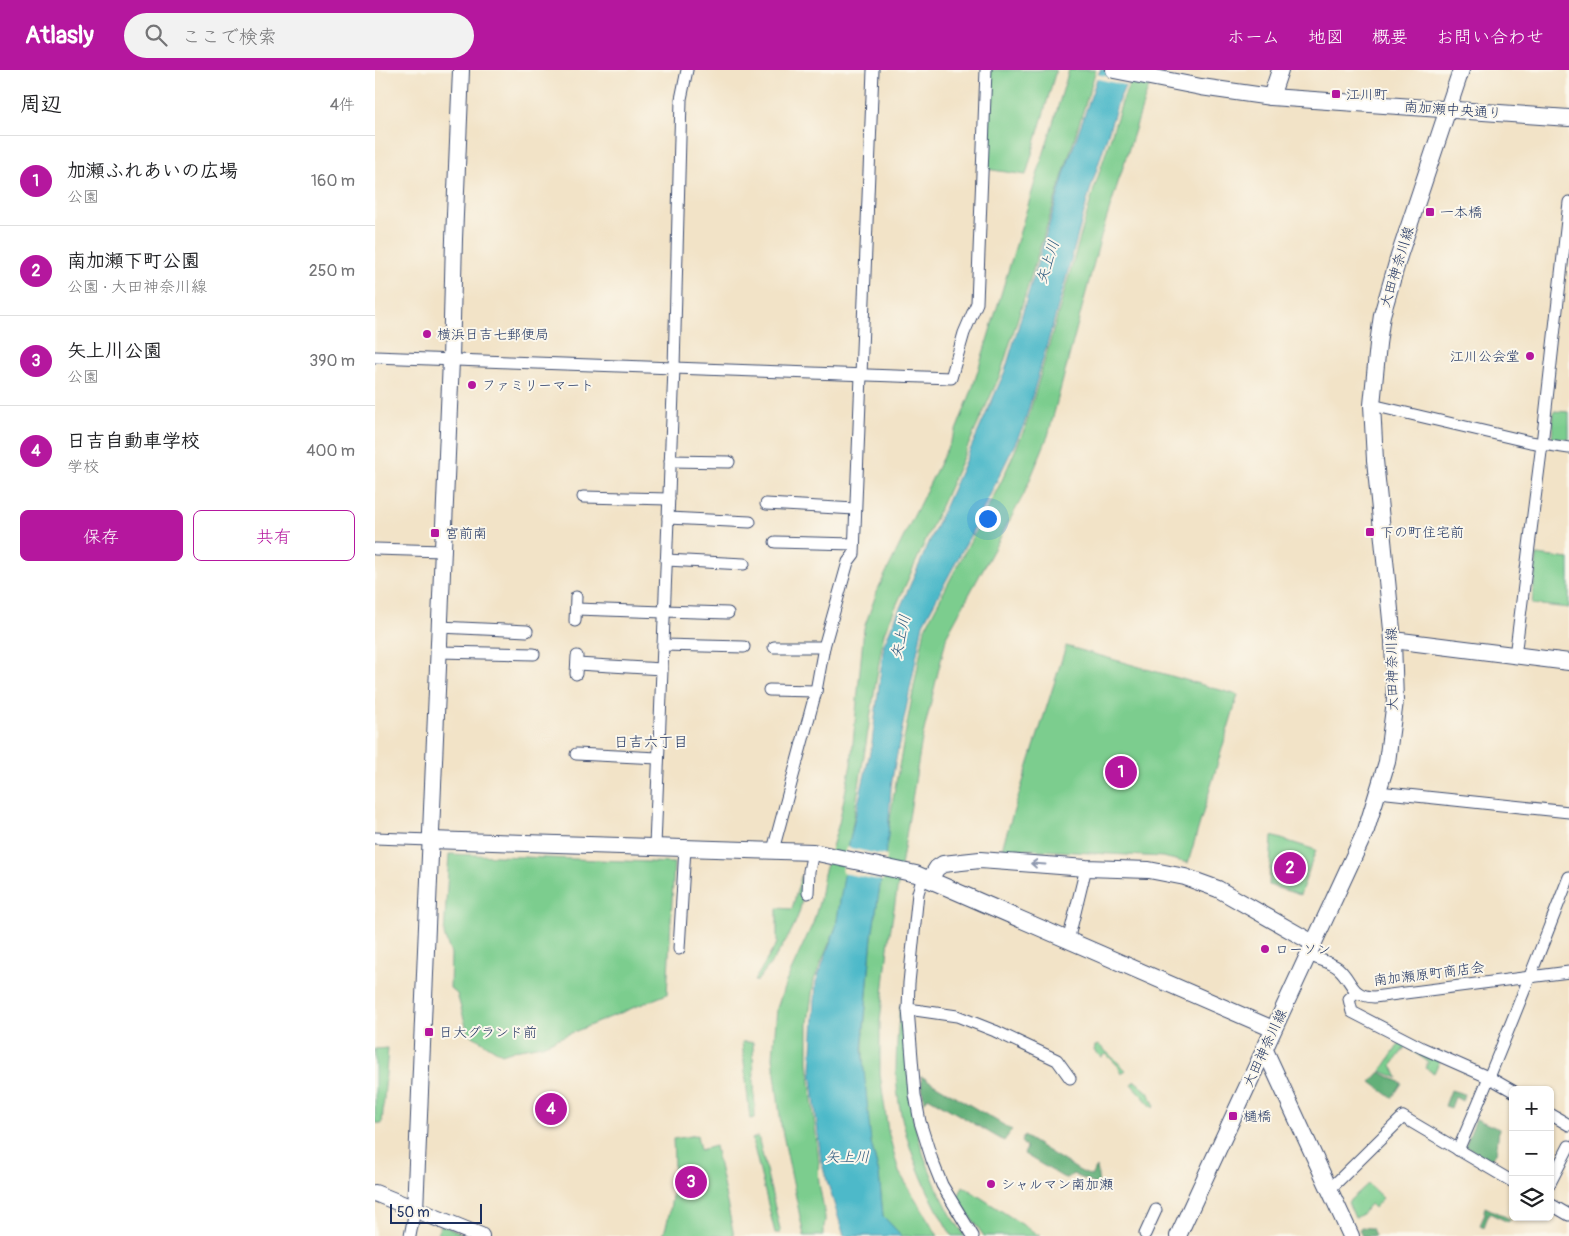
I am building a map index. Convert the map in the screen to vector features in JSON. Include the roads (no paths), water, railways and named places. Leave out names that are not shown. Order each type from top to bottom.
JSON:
[{"type":"street","points":[[412,1236],[415,1210],[429,840],[443,551],[461,70]]},
{"type":"street","points":[[655,846],[674,368],[681,99],[687,70]]},
{"type":"street","points":[[773,850],[816,690],[824,647],[848,562],[854,554],[873,70]]},
{"type":"street","points":[[375,357],[951,378],[964,333],[977,303],[986,70]]},
{"type":"street","name":"南加瀬中央通り","points":[[1114,70],[1271,97],[1569,118]]},
{"type":"street","points":[[1271,97],[1280,70]]},
{"type":"street","name":"大田神奈川線","points":[[1178,1236],[1367,830],[1387,762],[1395,702],[1393,640],[1375,460],[1372,406],[1378,344],[1382,315],[1399,256],[1461,70]]},
{"type":"street","points":[[1515,656],[1542,444],[1569,202]]},
{"type":"street","points":[[1372,406],[1542,444],[1569,448]]},
{"type":"street","points":[[670,461],[729,462]]},
{"type":"street","points":[[583,497],[597,493],[669,500]]},
{"type":"street","points":[[766,504],[855,509]]},
{"type":"street","points":[[668,518],[750,522]]},
{"type":"street","points":[[775,542],[854,544]]},
{"type":"street","points":[[375,549],[443,551]]},
{"type":"street","points":[[666,560],[743,564]]},
{"type":"street","points":[[576,597],[575,615],[664,612],[728,613]]},
{"type":"street","points":[[439,627],[527,630]]},
{"type":"street","points":[[1393,640],[1569,662]]},
{"type":"street","points":[[663,645],[744,648]]},
{"type":"street","points":[[774,647],[824,647]]},
{"type":"street","points":[[438,652],[534,654]]},
{"type":"street","points":[[577,665],[662,669]]},
{"type":"street","points":[[769,690],[816,690]]},
{"type":"street","points":[[576,754],[658,758]]},
{"type":"street","points":[[1378,792],[1569,812]]},
{"type":"street","points":[[375,838],[815,852],[922,877],[1273,1029]]},
{"type":"street","points":[[679,949],[685,848]]},
{"type":"street","points":[[808,893],[809,871],[815,852]]},
{"type":"street","points":[[973,1236],[942,1185],[920,1122],[915,1095],[908,1008],[911,951],[918,893],[922,877],[943,864],[980,860],[1086,868],[1149,870],[1185,877],[1217,889],[1311,949]]},
{"type":"street","points":[[1068,940],[1086,868]]},
{"type":"street","points":[[1458,1150],[1490,1078],[1569,877]]},
{"type":"street","name":"南加瀬原町商店会","points":[[1311,949],[1338,968],[1363,997],[1569,972]]},
{"type":"street","points":[[1357,992],[1349,999],[1352,1012],[1422,1048],[1490,1078],[1509,1090]]},
{"type":"street","points":[[908,1008],[957,1016],[995,1031],[1057,1060],[1070,1078]]},
{"type":"street","points":[[1264,1048],[1351,1236]]},
{"type":"street","points":[[1554,1116],[1569,1125]]},
{"type":"street","points":[[1330,1189],[1403,1117],[1509,1180]]},
{"type":"street","points":[[1554,1176],[1569,1146]]},
{"type":"street","points":[[375,1192],[481,1236]]},
{"type":"street","points":[[1554,1206],[1569,1215]]},
{"type":"street","points":[[1145,1234],[1156,1210]]},
{"type":"water","name":"矢上川","points":[[1100,70],[1132,70],[1118,102],[1089,194],[1024,425],[971,534],[923,624],[893,774],[888,836],[872,936],[862,1049],[871,1143],[879,1174],[883,1216],[902,1236],[844,1236],[821,1161],[811,1069],[816,982],[836,927],[849,844],[872,743],[884,644],[1005,371],[1067,165]]},
{"type":"place","name":"江川町","points":[[1336,94]]},
{"type":"place","name":"一本橋","points":[[1430,212]]},
{"type":"place","name":"横浜日吉七郵便局","points":[[427,334]]},
{"type":"place","name":"江川公会堂","points":[[1530,356]]},
{"type":"place","name":"ファミリーマート","points":[[472,385]]},
{"type":"place","name":"下の町住宅前","points":[[1370,532]]},
{"type":"place","name":"宮前南","points":[[435,533]]},
{"type":"place","name":"加瀬ふれあいの広場","points":[[1121,772]]},
{"type":"place","name":"南加瀬下町公園","points":[[1290,868]]},
{"type":"place","name":"ローソン","points":[[1265,949]]},
{"type":"place","name":"日大グランド前","points":[[429,1032]]},
{"type":"place","name":"日吉自動車学校","points":[[551,1109]]},
{"type":"place","name":"樋橋","points":[[1233,1116]]},
{"type":"place","name":"矢上川公園","points":[[691,1182]]},
{"type":"place","name":"シャルマン南加瀬","points":[[991,1184]]},
{"type":"district","name":"日吉六丁目","points":[[651,742]]}]
